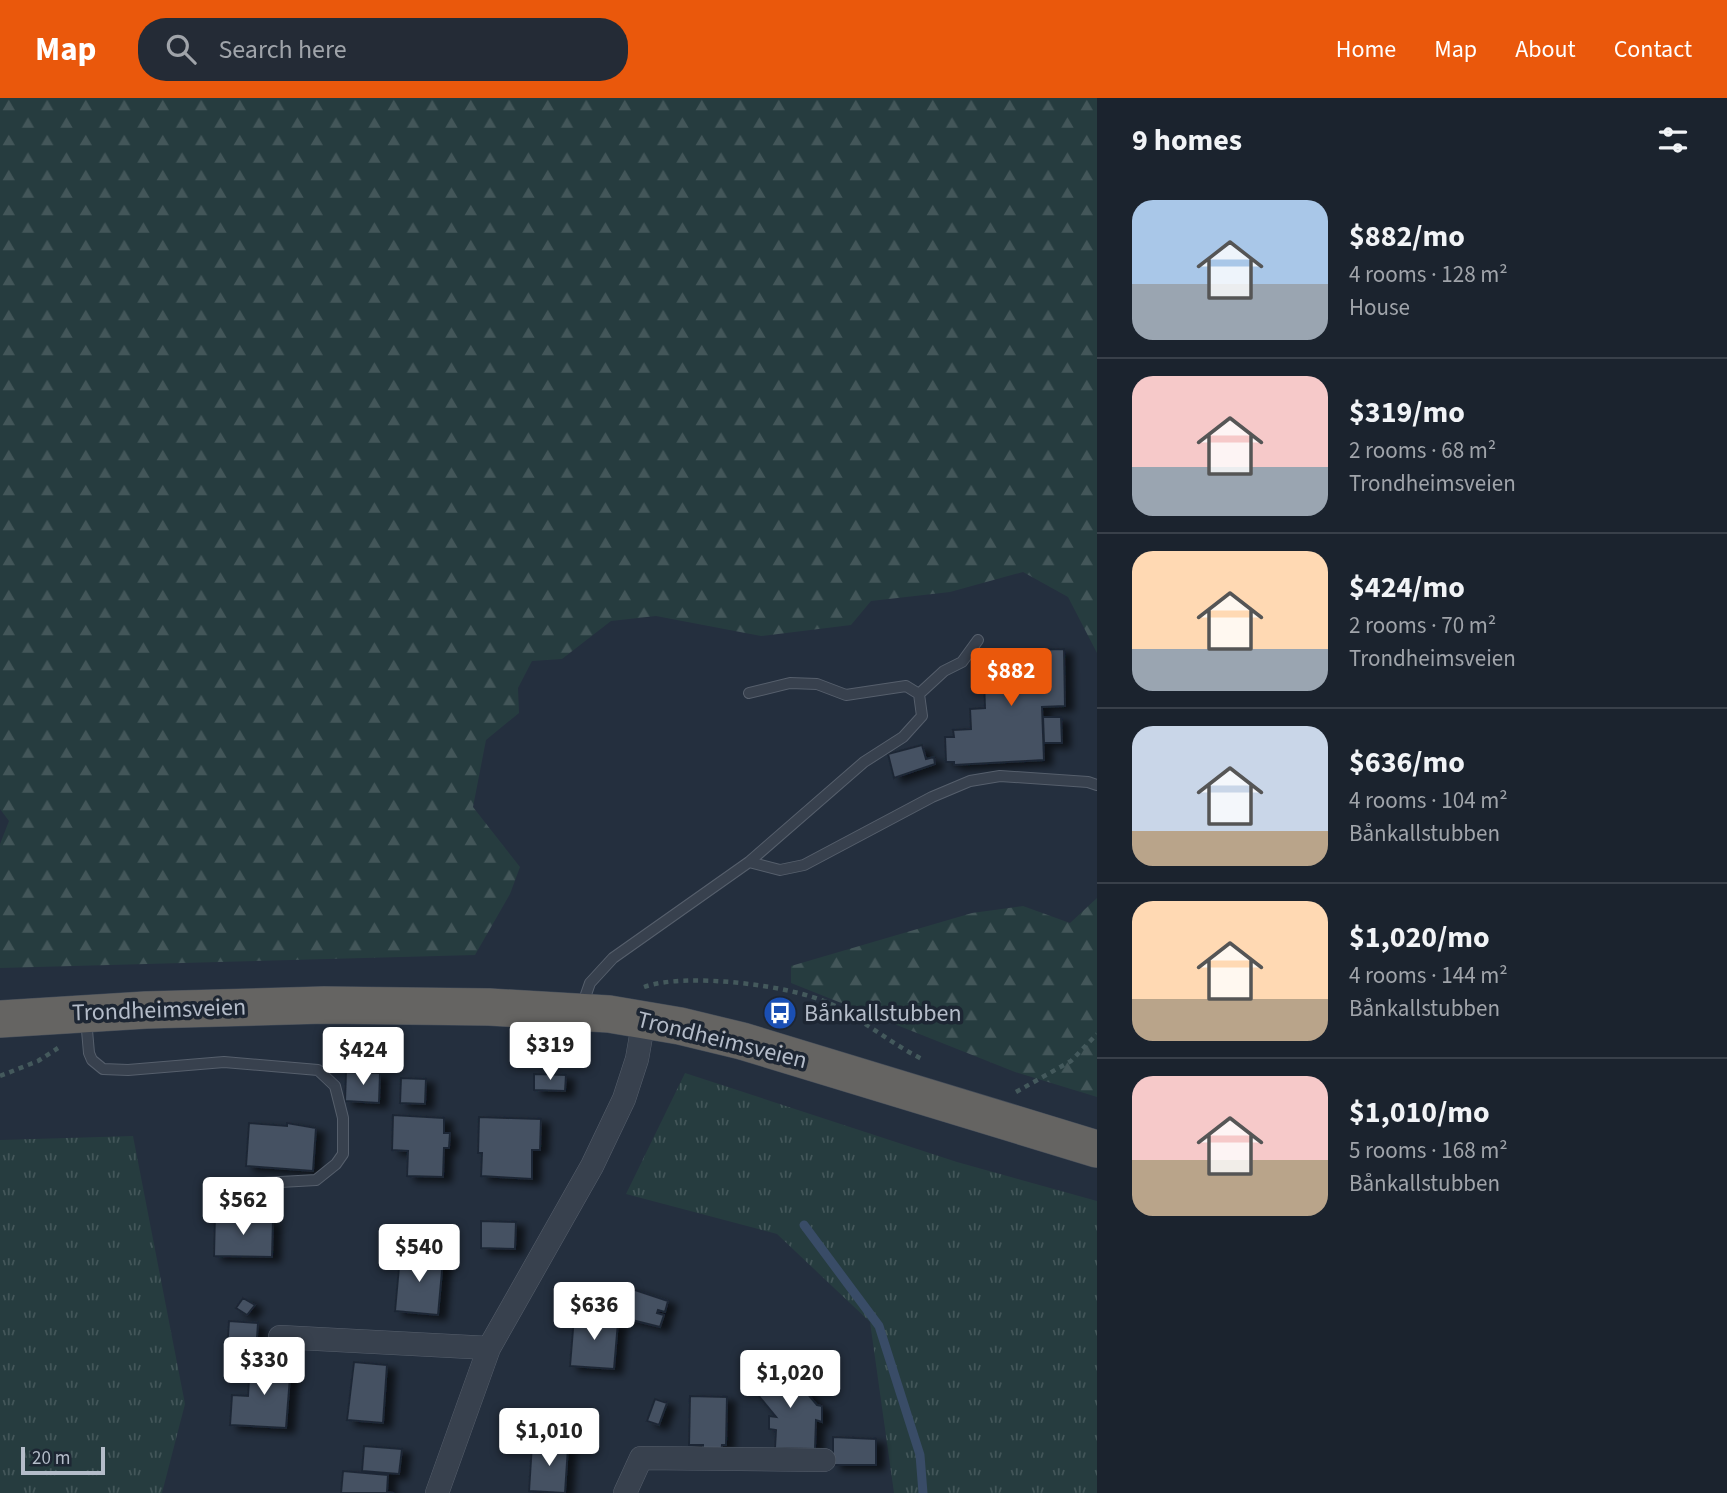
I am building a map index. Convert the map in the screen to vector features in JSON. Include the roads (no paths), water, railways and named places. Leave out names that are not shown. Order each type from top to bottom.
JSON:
[{"type":"highway","name":"Trondheimsveien","points":[[0,1019],[86,1013],[324,1005],[489,1007],[644,1019],[742,1041],[1097,1149]]},
{"type":"street","points":[[437,1493],[489,1348],[612,1127],[631,1077],[644,1019]]},
{"type":"street","points":[[280,1337],[489,1348]]},
{"type":"street","points":[[625,1493],[641,1458],[824,1460]]},
{"type":"lane","points":[[919,694],[944,671],[962,662],[978,640]]},
{"type":"lane","points":[[749,693],[790,683],[817,684],[846,695],[906,686],[919,694]]},
{"type":"lane","points":[[580,1012],[590,983],[614,958],[749,862],[864,762],[903,737],[922,716],[919,694]]},
{"type":"lane","points":[[749,862],[780,870],[804,865],[932,797],[970,781],[1000,776],[1088,782],[1097,785]]},
{"type":"lane","points":[[86,1013],[89,1053],[92,1060],[103,1069],[114,1071],[225,1062],[318,1070],[328,1078],[335,1086],[343,1118],[343,1154],[336,1164],[316,1180],[247,1184]]},
{"type":"waterway","points":[[804,1225],[879,1326],[920,1455],[923,1493]]},
{"type":"place","name":"Bånkallstubben","points":[[780,1013]]}]
